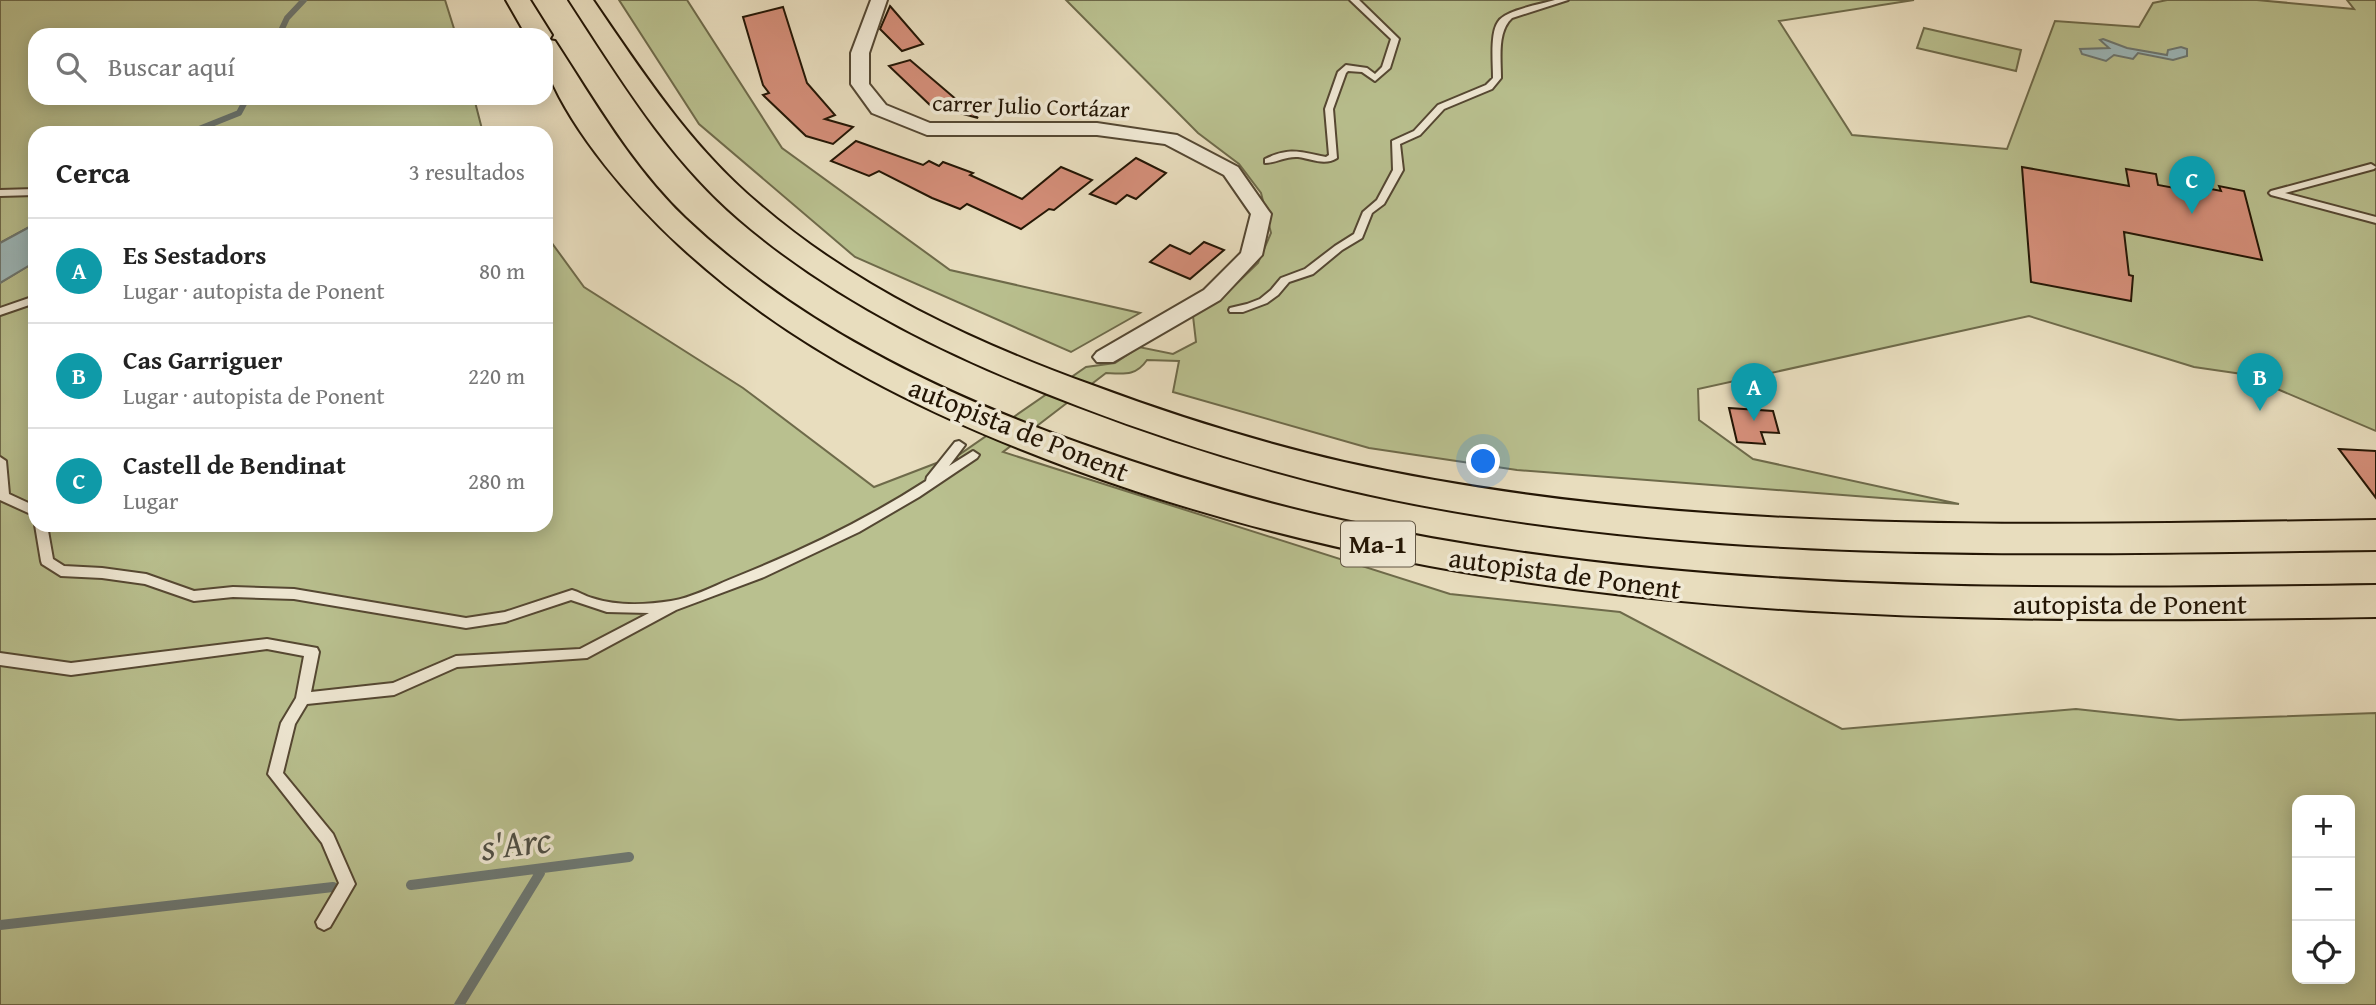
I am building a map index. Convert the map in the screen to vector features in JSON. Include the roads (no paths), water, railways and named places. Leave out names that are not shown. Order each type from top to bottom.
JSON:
[{"type":"highway","points":[[518,0],[535,28]]},
{"type":"highway","name":"autopista de Ponent","points":[[581,0],[642,93],[688,151],[740,204],[799,250],[867,295],[997,362],[1102,404],[1212,440],[1334,473],[1463,499],[1591,518],[1725,530],[1994,539],[2376,535]]},
{"type":"highway","name":"autopista de Ponent","points":[[553,58],[599,134],[634,180],[706,253],[778,308],[889,375],[986,421],[1097,465],[1220,504],[1351,538],[1483,564],[1569,577],[1716,592],[1867,601],[2020,605],[2376,601]]},
{"type":"street","name":"carrer Julio Cortázar","points":[[878,0],[860,52],[860,84],[879,109],[927,129],[1097,130],[1170,139],[1231,171],[1261,214],[1251,255],[1212,295],[1105,357]]},
{"type":"lane","points":[[1268,161],[1283,154],[1328,160],[1334,156],[1329,109],[1342,72],[1346,68],[1354,67],[1375,78],[1386,68],[1395,38],[1354,0]]},
{"type":"lane","points":[[1234,310],[1262,303],[1273,296],[1285,280],[1303,276],[1322,266],[1340,244],[1359,236],[1368,212],[1381,202],[1398,170],[1395,143],[1417,133],[1441,107],[1489,88],[1497,78],[1497,46],[1501,23],[1509,16],[1564,0]]},
{"type":"lane","points":[[2371,167],[2274,193],[2376,220]]},
{"type":"lane","points":[[0,193],[28,192]]},
{"type":"lane","points":[[0,312],[28,302]]},
{"type":"lane","points":[[919,494],[959,445]]},
{"type":"lane","points":[[303,699],[394,689],[456,662],[582,654],[674,606],[778,567],[919,494],[973,455]]},
{"type":"lane","points":[[0,461],[3,496],[28,508]]},
{"type":"lane","points":[[42,532],[47,561],[61,572],[102,573],[146,579],[194,596],[233,592],[294,594],[466,623],[505,617],[572,595],[584,602],[629,609],[674,606]]},
{"type":"lane","points":[[0,659],[71,669],[267,644],[313,652],[303,699],[288,723],[275,774],[328,839],[347,884],[324,922]]},
{"type":"water","points":[[2100,40],[2127,48],[2167,55],[2168,50],[2181,47],[2187,49],[2187,56],[2173,60],[2138,53],[2133,59],[2114,55],[2106,61],[2082,54],[2080,49],[2109,48]]},
{"type":"water","points":[[28,228],[28,266],[0,283],[0,243]]},
{"type":"waterway","points":[[282,28],[287,18],[304,0]]},
{"type":"waterway","points":[[206,126],[239,113],[243,105]]},
{"type":"waterway","name":"s'Arc","points":[[411,885],[629,857]]},
{"type":"waterway","points":[[459,1005],[540,873]]},
{"type":"waterway","points":[[0,925],[333,887]]},
{"type":"place","name":"Castell de Bendinat","points":[[2192,214]]},
{"type":"place","name":"Cas Garriguer","points":[[2260,411]]},
{"type":"place","name":"Es Sestadors","points":[[1754,421]]}]
